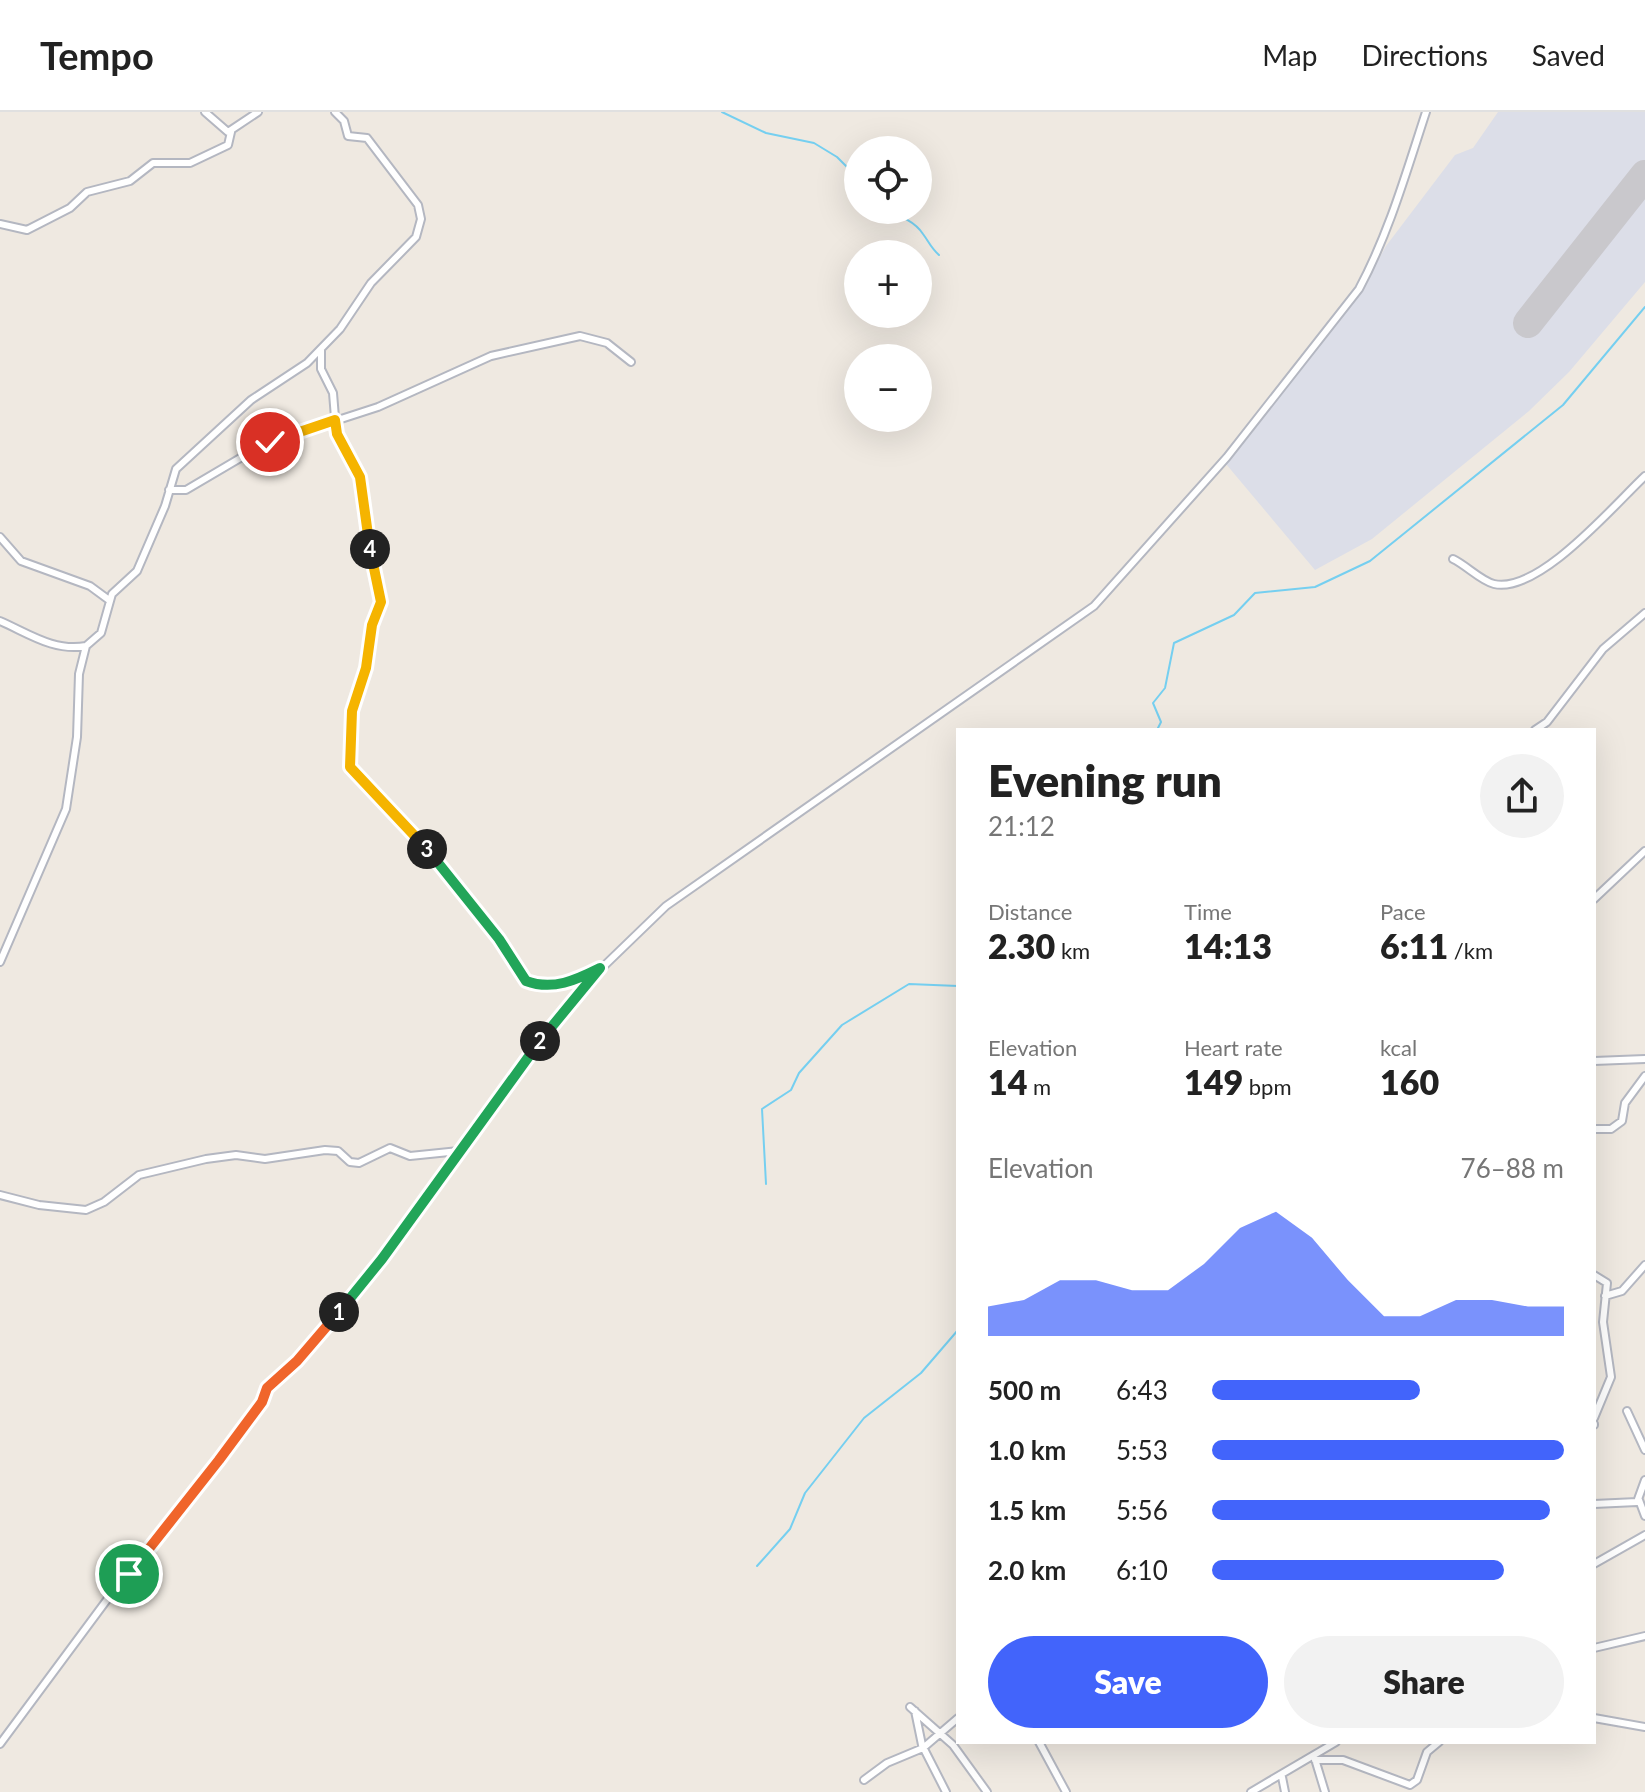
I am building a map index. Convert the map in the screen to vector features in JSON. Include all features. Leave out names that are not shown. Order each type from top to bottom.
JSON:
[{"type":"street","points":[[205,112],[231,132]]},
{"type":"street","points":[[0,224],[27,230],[70,208],[87,192],[130,181],[153,163],[184,164],[204,158],[228,145],[231,132],[258,112]]},
{"type":"street","points":[[0,621],[69,648],[86,646],[101,633],[109,600],[137,571],[176,469],[251,400],[293,374],[321,349],[371,283],[414,240],[421,219],[418,205],[370,141],[366,137],[348,136],[344,121],[335,112]]},
{"type":"street","points":[[0,1744],[132,1566],[219,1460],[262,1402],[267,1388],[307,1350],[371,1275],[563,1008],[600,968],[675,900],[1094,606],[1227,457],[1359,289],[1369,261],[1384,239],[1426,112]]},
{"type":"street","points":[[169,490],[186,490],[264,444],[378,407],[491,356],[565,338],[599,340],[631,362]]},
{"type":"street","points":[[321,349],[321,369],[332,386],[337,434],[360,477],[374,576],[381,597],[372,625],[362,683],[352,711],[351,770],[420,839],[499,939],[526,981],[541,985],[562,984],[600,968]]},
{"type":"street","points":[[1453,559],[1498,585],[1522,580],[1553,565],[1645,476]]},
{"type":"street","points":[[0,537],[21,561],[90,586],[109,600]]},
{"type":"street","points":[[1538,728],[1547,722],[1603,649],[1645,613]]},
{"type":"street","points":[[0,962],[66,809],[77,737],[79,674],[86,646]]},
{"type":"street","points":[[1547,722],[1551,728]]},
{"type":"street","points":[[1596,897],[1645,851]]},
{"type":"street","points":[[1596,1061],[1645,1059]]},
{"type":"street","points":[[1596,1129],[1611,1129],[1622,1121],[1625,1103],[1645,1076]]},
{"type":"street","points":[[0,1195],[39,1205],[86,1210],[104,1202],[139,1175],[210,1158],[236,1155],[265,1159],[325,1150],[338,1151],[350,1162],[359,1163],[390,1148],[410,1156],[459,1151]]},
{"type":"street","points":[[1605,1296],[1622,1291],[1645,1265]]},
{"type":"street","points":[[1596,1276],[1607,1283],[1603,1322],[1611,1377],[1596,1417]]},
{"type":"street","points":[[1627,1411],[1645,1450]]},
{"type":"street","points":[[1645,1480],[1639,1500],[1645,1516]]},
{"type":"street","points":[[1596,1503],[1639,1500]]},
{"type":"street","points":[[1596,1563],[1644,1538]]},
{"type":"street","points":[[1596,1648],[1645,1636]]},
{"type":"street","points":[[946,1792],[923,1748],[913,1709],[942,1733],[968,1763],[987,1792]]},
{"type":"street","points":[[1596,1718],[1645,1727]]},
{"type":"street","points":[[864,1780],[887,1763],[923,1748],[956,1720]]},
{"type":"street","points":[[1042,1744],[1066,1792]]},
{"type":"street","points":[[1316,1744],[1325,1792]]},
{"type":"street","points":[[1251,1792],[1282,1777],[1333,1744]]},
{"type":"street","points":[[1316,1756],[1343,1760],[1410,1785],[1417,1780],[1427,1752],[1437,1744]]},
{"type":"street","points":[[1282,1777],[1285,1792]]},
{"type":"shaded area","points":[[1498,112],[1645,112],[1645,282],[1569,372],[1529,411],[1372,539],[1315,570],[1226,464],[1362,290],[1386,246],[1455,155],[1473,148]]},
{"type":"waterway","points":[[722,112],[766,133],[814,143],[844,164]]},
{"type":"waterway","points":[[914,224],[939,255]]},
{"type":"waterway","points":[[1158,728],[1161,722],[1153,703],[1165,688],[1174,643],[1234,615],[1255,593],[1315,587],[1370,561],[1563,405],[1645,307]]},
{"type":"waterway","points":[[766,1184],[762,1109],[791,1090],[799,1073],[842,1025],[909,984],[956,986]]},
{"type":"waterway","points":[[757,1566],[790,1529],[805,1493],[864,1418],[921,1373],[956,1332]]},
{"type":"runway","points":[[1528,323],[1645,175]]},
{"type":"route","points":[[129,1574],[132,1566],[219,1460],[229,1442],[262,1402],[267,1388],[277,1382],[307,1350],[382,1259],[469,1136],[494,1108],[510,1080],[563,1008],[600,968],[562,984],[541,985],[526,981],[499,939],[420,839],[351,770],[349,738],[352,711],[362,683],[372,625],[381,597],[374,576],[363,488],[337,434],[335,420],[270,442]]}]
